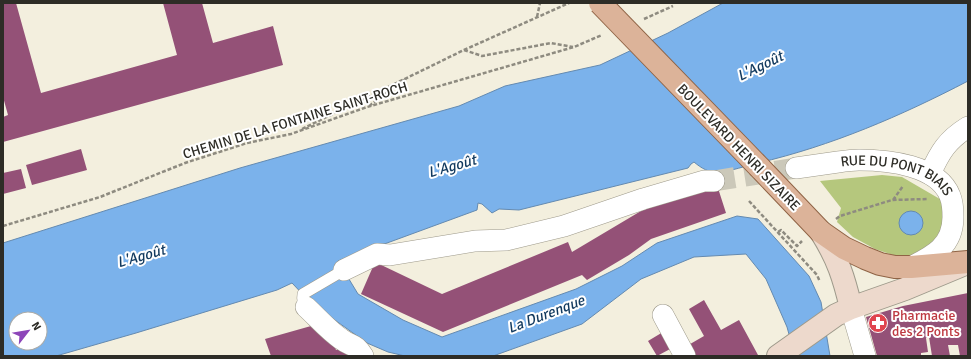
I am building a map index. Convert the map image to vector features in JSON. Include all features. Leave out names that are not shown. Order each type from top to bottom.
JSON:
[{"type":"main road","name":"BOULEVARD HENRI SIZAIRE","points":[[600,3],[821,232],[831,248],[842,272],[843,311]]},
{"type":"main road","points":[[821,232],[844,248],[880,264],[895,267],[911,267],[968,262]]},
{"type":"main road","points":[[782,353],[843,311],[905,290],[968,262]]},
{"type":"street","points":[[944,184],[939,155],[946,144],[956,134],[968,127]]},
{"type":"street","name":"RUE DU PONT BIAIS","points":[[796,168],[858,160],[897,163],[922,170],[944,184],[957,221],[944,245],[934,254],[911,267]]},
{"type":"street","points":[[344,270],[377,254],[390,255],[475,241],[506,240],[564,226],[643,198],[704,181],[714,181]]},
{"type":"street","points":[[305,300],[326,326],[342,340],[358,347],[363,356]]},
{"type":"street","points":[[843,311],[866,356]]},
{"type":"street","points":[[662,315],[685,356]]},
{"type":"lane","points":[[305,300],[344,270]]},
{"type":"path","points":[[537,18],[540,3]]},
{"type":"path","points":[[291,134],[412,74],[569,3]]},
{"type":"path","points":[[649,16],[673,6]]},
{"type":"path","name":"CHEMIN DE LA FONTAINE SAINT-ROCH","points":[[3,226],[100,197],[185,163],[247,143],[291,134],[368,107],[574,47],[596,37]]},
{"type":"path","points":[[464,50],[482,56],[551,43],[574,47]]},
{"type":"path","points":[[368,107],[412,74]]},
{"type":"path","points":[[821,232],[840,216],[892,200],[938,198],[944,184]]},
{"type":"path","points":[[749,201],[817,274],[822,287]]},
{"type":"path","points":[[778,232],[781,230],[796,246]]},
{"type":"green space","points":[[882,175],[902,177],[945,202],[946,221],[937,241],[912,256],[896,256],[875,249],[853,237],[837,222],[841,208],[820,181]]},
{"type":"water","points":[[723,3],[968,3],[968,81],[943,94],[865,129],[812,148],[734,170],[712,172],[705,170],[694,162],[688,168],[519,210],[499,209],[492,213],[482,204],[478,203],[477,210],[338,261],[358,294],[403,320],[442,337],[576,289],[622,266],[657,243],[737,216],[758,219],[809,276],[821,302],[830,356],[795,356],[787,327],[766,279],[746,254],[694,257],[641,279],[582,324],[493,356],[405,356],[388,352],[367,343],[311,303],[292,283],[277,290],[56,356],[3,356],[3,243],[240,168],[459,106],[505,86],[600,65],[668,33]]},
{"type":"water","points":[[911,211],[920,214],[923,223],[920,232],[911,235],[902,232],[899,223],[902,214]]},
{"type":"building","points":[[3,3],[16,3],[41,93],[177,55],[163,3],[202,3],[213,43],[273,26],[283,65],[3,142],[3,117],[8,115],[3,97]]},
{"type":"building","points":[[81,149],[87,170],[32,185],[26,165]]},
{"type":"building","points":[[21,169],[26,188],[3,194],[3,173]]},
{"type":"building","points":[[717,185],[726,213],[651,239],[629,255],[587,280],[582,275],[443,332],[361,294],[375,262],[442,294],[568,242],[572,252],[646,208]]},
{"type":"building","points":[[968,293],[968,356],[960,356],[958,345],[948,345],[950,356],[932,356],[929,337],[926,338],[928,352],[921,353],[921,356],[877,356],[866,317],[903,306]]},
{"type":"building","points":[[704,300],[721,330],[739,320],[758,355],[690,356],[685,347],[704,336],[689,309]]},
{"type":"building","points":[[311,326],[334,344],[336,350],[345,347],[348,356],[271,356],[265,339]]},
{"type":"building","points":[[663,332],[672,348],[657,356],[648,341]]},
{"type":"tunnel","points":[[714,181],[796,168]]},
{"type":"place","name":"Pharmacie des 2 Ponts","points":[[878,323]]},
{"type":"water label","name":"L'Agoût","points":[[760,66]]},
{"type":"water label","name":"L'Agoût","points":[[452,166]]},
{"type":"water label","name":"L'Agoût","points":[[141,256]]},
{"type":"water label","name":"La Durenque","points":[[546,314]]}]
